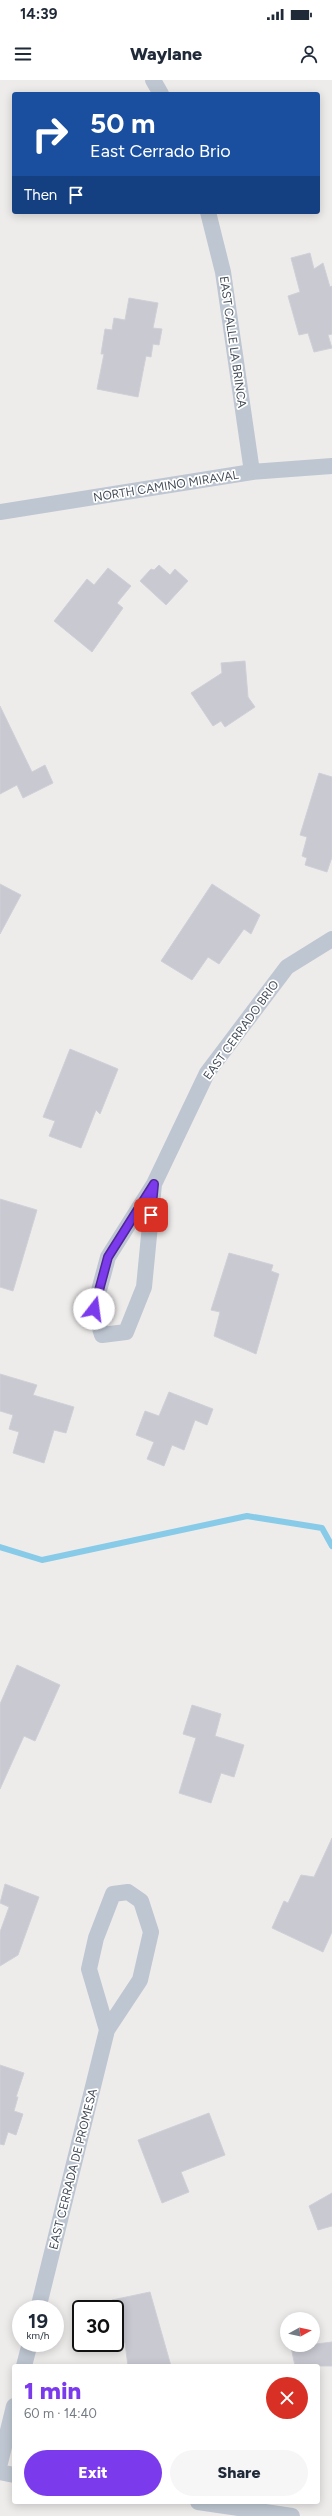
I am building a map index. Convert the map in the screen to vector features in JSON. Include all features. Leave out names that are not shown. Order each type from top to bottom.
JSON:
[{"type":"street","points":[[153,80],[160,92]]},
{"type":"street","name":"EAST CALLE LA BRINCA","points":[[209,214],[224,272],[252,472]]},
{"type":"street","name":"NORTH CAMINO MIRAVAL","points":[[0,512],[252,472],[332,466]]},
{"type":"street","name":"EAST CERRADO BRIO","points":[[154,1184],[144,1286],[126,1332],[102,1335],[94,1309],[108,1257],[154,1184],[207,1073],[287,967],[332,939]]},
{"type":"street","name":"EAST CERRADA DE PROMESA","points":[[40,2300],[107,2030],[140,1980],[151,1932],[141,1901],[128,1892],[113,1894],[96,1938],[89,1969],[107,2030]]},
{"type":"street","points":[[25,2364],[28,2352]]},
{"type":"street","points":[[0,2463],[12,2414]]},
{"type":"street","points":[[0,2472],[12,2474]]},
{"type":"street","points":[[211,2504],[292,2516]]},
{"type":"building","points":[[310,253],[314,269],[323,263],[330,287],[332,286],[332,334],[328,335],[332,348],[314,352],[308,333],[299,335],[288,296],[300,292],[291,258]]},
{"type":"building","points":[[129,298],[158,303],[153,328],[162,329],[159,345],[153,344],[151,357],[146,356],[138,397],[97,389],[104,354],[101,354],[105,329],[112,330],[114,318],[125,320]]},
{"type":"building","points":[[159,565],[170,575],[175,569],[188,581],[166,605],[140,581],[151,569],[154,570]]},
{"type":"building","points":[[108,568],[131,586],[117,603],[123,608],[92,652],[54,621],[87,579],[94,585]]},
{"type":"building","points":[[245,661],[248,697],[255,707],[225,727],[221,721],[213,726],[191,693],[222,673],[221,663]]},
{"type":"building","points":[[0,706],[32,772],[45,765],[53,783],[23,798],[17,785],[0,794]]},
{"type":"building","points":[[319,773],[332,777],[332,857],[327,872],[305,865],[307,858],[302,856],[307,837],[300,835]]},
{"type":"building","points":[[0,884],[21,895],[0,934]]},
{"type":"building","points":[[212,884],[260,915],[251,934],[244,929],[219,964],[208,957],[192,980],[161,961]]},
{"type":"building","points":[[70,1049],[118,1069],[100,1114],[96,1110],[81,1148],[49,1136],[55,1121],[43,1117]]},
{"type":"building","points":[[0,1199],[37,1210],[13,1291],[0,1287]]},
{"type":"building","points":[[229,1253],[273,1265],[271,1271],[279,1274],[256,1354],[214,1336],[220,1312],[211,1310]]},
{"type":"building","points":[[0,1374],[37,1385],[33,1395],[74,1407],[66,1433],[54,1430],[44,1463],[13,1453],[19,1432],[9,1429],[13,1415],[0,1411]]},
{"type":"building","points":[[169,1392],[213,1409],[207,1425],[195,1420],[184,1450],[172,1445],[164,1466],[147,1459],[154,1442],[136,1435],[145,1411],[159,1416]]},
{"type":"building","points":[[17,1665],[60,1685],[35,1741],[24,1736],[0,1789],[0,1704]]},
{"type":"building","points":[[192,1705],[221,1714],[215,1736],[244,1745],[234,1777],[221,1773],[211,1803],[179,1793],[196,1738],[183,1734]]},
{"type":"building","points":[[332,1838],[332,1932],[323,1952],[272,1928],[284,1901],[288,1903],[301,1875],[314,1877]]},
{"type":"building","points":[[5,1884],[39,1897],[18,1955],[0,1966],[0,1932],[9,1907],[0,1903]]},
{"type":"building","points":[[0,2065],[24,2073],[16,2097],[18,2097],[14,2111],[23,2114],[16,2135],[8,2132],[4,2145],[0,2144]]},
{"type":"building","points":[[209,2113],[225,2155],[181,2172],[189,2192],[162,2203],[138,2140]]},
{"type":"building","points":[[332,2193],[332,2226],[318,2230],[309,2206]]},
{"type":"building","points":[[150,2292],[170,2364],[128,2364],[125,2343],[124,2300],[112,2300]]},
{"type":"building","points":[[332,2342],[332,2366],[320,2366],[320,2364],[295,2364],[292,2352],[320,2352],[320,2343]]},
{"type":"waterway","points":[[0,1547],[42,1560],[247,1516],[322,1528],[332,1546]]},
{"type":"route","points":[[94,1309],[108,1257],[154,1184],[151,1215]]}]
